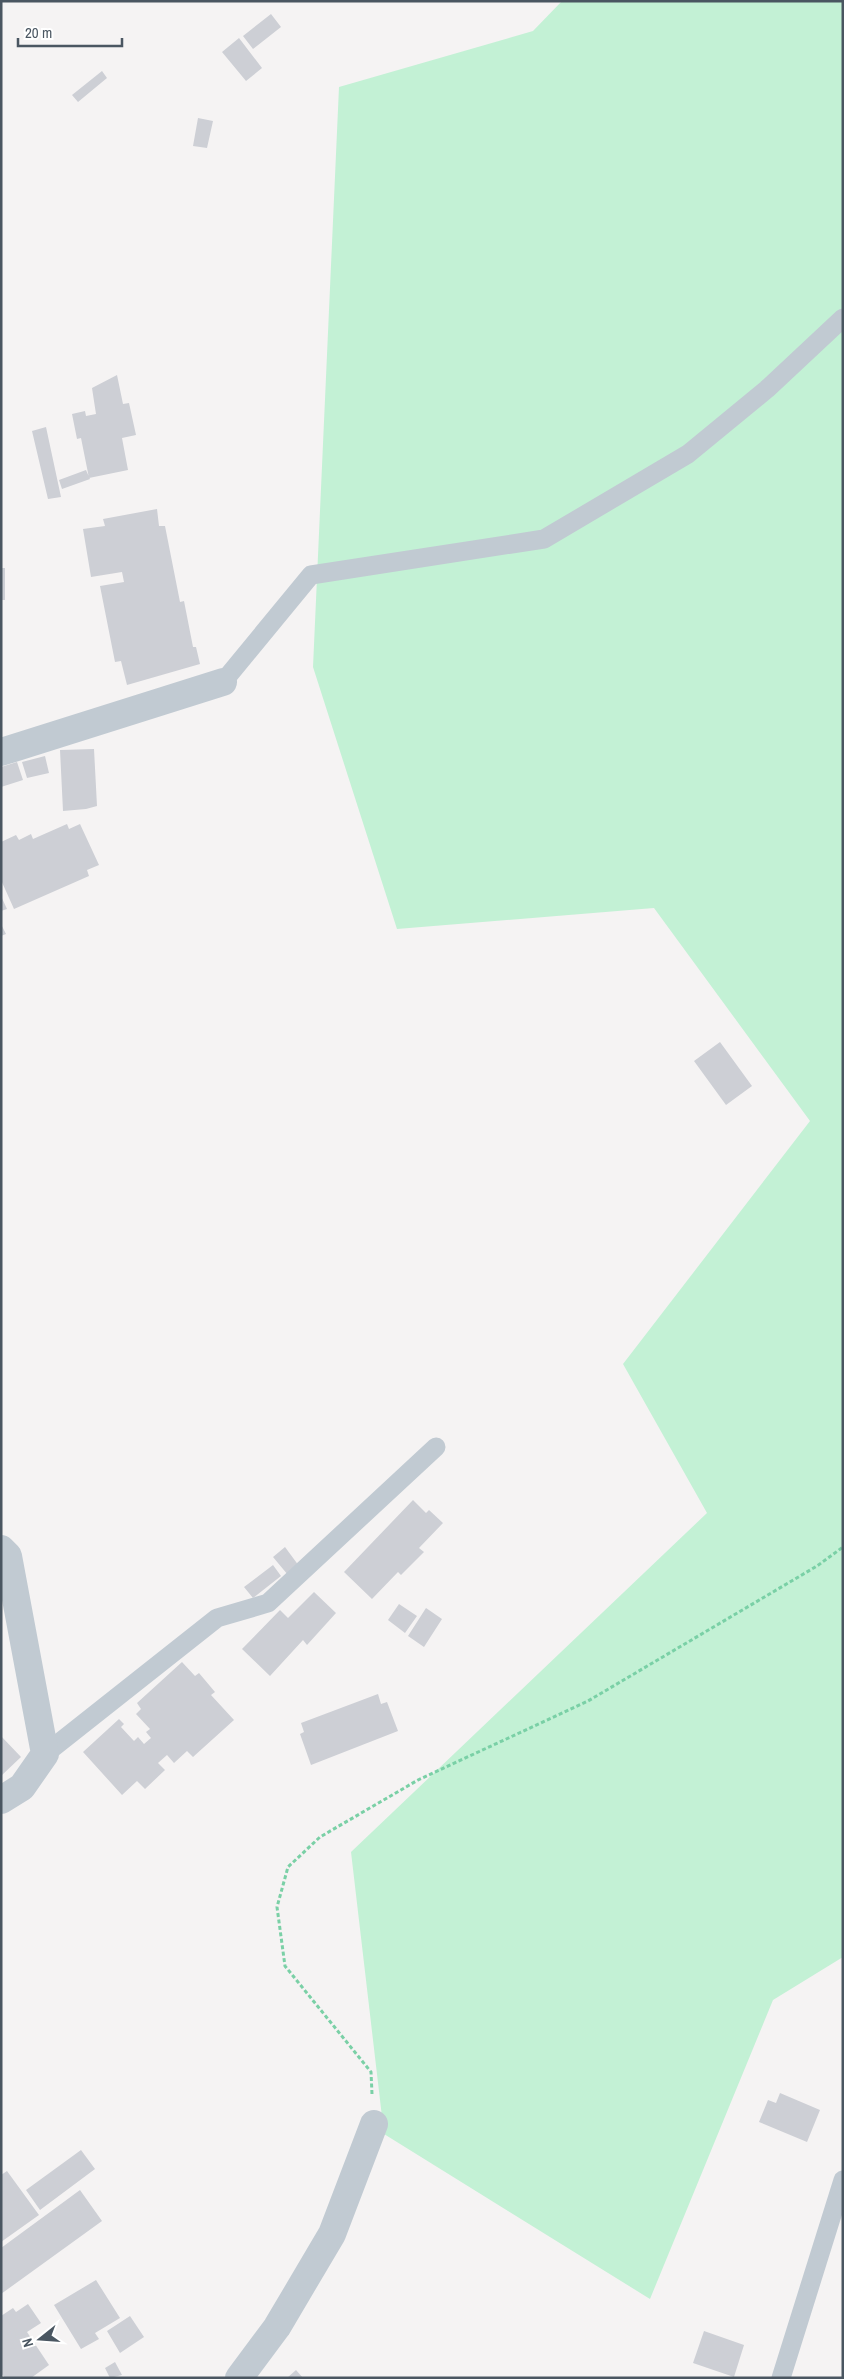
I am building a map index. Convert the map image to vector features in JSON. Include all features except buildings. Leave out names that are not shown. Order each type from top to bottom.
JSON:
[{"type":"street","points":[[1,752],[223,682]]},
{"type":"street","points":[[1,1548],[8,1556],[45,1754],[22,1787],[1,1800]]},
{"type":"street","points":[[239,2378],[277,2327],[332,2234],[374,2124]]},
{"type":"lane","points":[[223,682],[311,575],[544,539],[688,454],[767,389],[843,318]]},
{"type":"lane","points":[[45,1754],[217,1618],[268,1603],[436,1447]]},
{"type":"lane","points":[[781,2378],[843,2180]]},
{"type":"path","points":[[374,2124],[371,2072],[285,1966],[277,1908],[288,1867],[320,1837],[410,1784],[588,1701],[817,1566],[843,1547]]},
{"type":"green space","points":[[562,1],[843,1],[843,1957],[773,2000],[650,2299],[384,2134],[351,1852],[707,1513],[623,1364],[810,1121],[654,908],[397,929],[313,667],[339,87],[533,31]]}]
